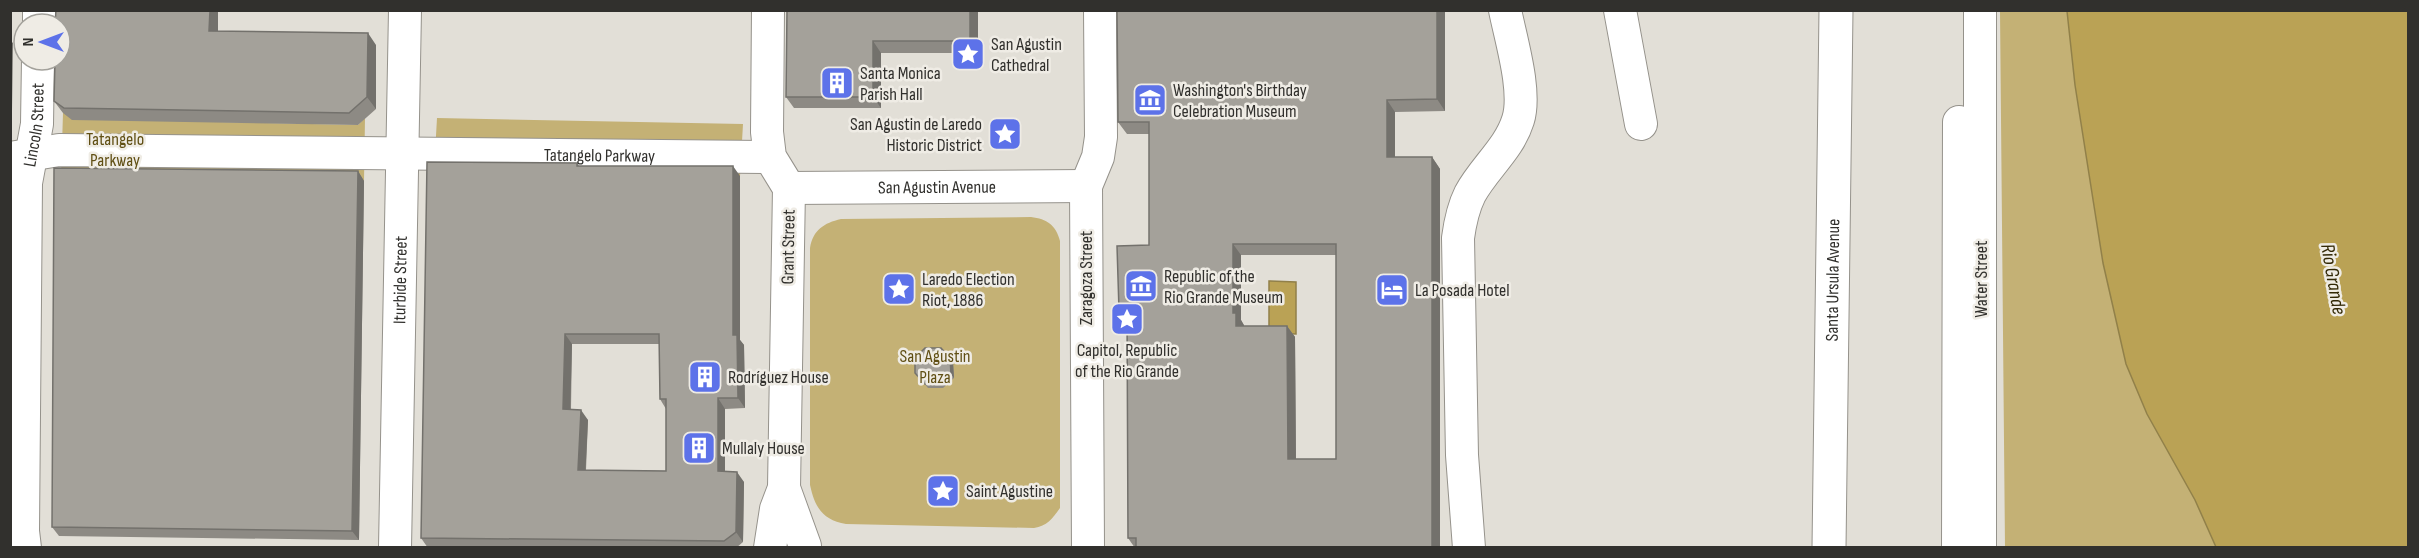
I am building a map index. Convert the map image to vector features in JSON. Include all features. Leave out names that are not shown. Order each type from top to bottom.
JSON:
[{"type":"main road","name":"Santa Ursula Avenue","points":[[1829,548],[1836,10]]},
{"type":"street","name":"Iturbide Street","points":[[395,548],[405,10]]},
{"type":"street","name":"Grant Street","points":[[768,10],[767,132],[770,157],[789,188],[784,488],[776,509],[770,548]]},
{"type":"street","name":"Zaragoza Street","points":[[1088,548],[1086,186],[1098,157],[1101,137],[1100,10]]},
{"type":"street","points":[[1469,548],[1462,455],[1458,238],[1462,215],[1470,194],[1511,138],[1519,118],[1520,91],[1505,10]]},
{"type":"street","points":[[1620,10],[1641,124]]},
{"type":"street","name":"Water Street","points":[[1958,548],[1959,10]]},
{"type":"street","name":"Water Street","points":[[1980,10],[1980,548]]},
{"type":"street","name":"Lincoln Street","points":[[25,548],[22,531],[26,183],[22,157],[37,124],[38,72]]},
{"type":"street","name":"Tatangelo Parkway","points":[[22,157],[59,150],[770,157]]},
{"type":"street","name":"San Agustin Avenue","points":[[789,188],[1086,186]]},
{"type":"street","name":"Grant Street","points":[[784,488],[812,547]]},
{"type":"green space","points":[[2000,11],[2067,11],[2075,85],[2103,263],[2126,364],[2147,414],[2195,500],[2216,547],[2005,547]]},
{"type":"green space","name":"Tatangelo Parkway","points":[[63,113],[218,122],[358,125],[365,118],[364,181],[61,178]]},
{"type":"green space","points":[[437,118],[743,124],[740,176],[434,171]]},
{"type":"green space","name":"San Agustin Plaza","points":[[1031,217],[1042,219],[1050,224],[1060,241],[1060,508],[1049,521],[1034,528],[846,524],[826,516],[814,500],[810,485],[810,248],[814,236],[820,228],[841,219]]},
{"type":"water","name":"Rio Grande","points":[[2067,11],[2408,11],[2408,547],[2216,547],[2195,500],[2147,414],[2126,364],[2103,263],[2075,85]]},
{"type":"water","points":[[1269,281],[1296,282],[1296,334],[1269,333]]},
{"type":"building","points":[[56,10],[210,10],[209,31],[368,33],[367,97],[349,113],[64,108],[54,101],[55,72],[72,72],[72,12],[56,12]]},
{"type":"building","name":"Santa Monica Parish Hall","points":[[787,10],[970,10],[970,41],[873,41],[873,97],[786,97]]},
{"type":"building","name":"La Posada Hotel","points":[[1117,10],[1437,10],[1437,99],[1387,100],[1387,157],[1432,157],[1432,548],[1136,548],[1136,538],[1128,538],[1127,310],[1119,310],[1117,246],[1149,245],[1149,122],[1118,122]],"holes":[[[1233,244],[1336,244],[1336,459],[1288,459],[1287,326],[1236,326],[1236,313],[1233,313]]]},
{"type":"building","points":[[427,162],[577,163],[577,166],[733,166],[733,335],[737,335],[738,398],[718,398],[718,471],[737,472],[736,532],[724,541],[421,538]],"holes":[[[565,334],[659,334],[660,399],[666,399],[666,471],[578,470],[581,410],[563,409]]]},
{"type":"building","points":[[54,168],[358,171],[352,531],[52,527]]},
{"type":"building","points":[[925,348],[941,348],[950,358],[951,374],[940,384],[925,384],[915,373],[915,358]]},
{"type":"place","name":"San Agustin Cathedral","points":[[968,54]]},
{"type":"place","name":"Santa Monica Parish Hall","points":[[837,83]]},
{"type":"place","name":"Washington's Birthday Celebration Museum","points":[[1150,100]]},
{"type":"place","name":"San Agustin de Laredo Historic District","points":[[1005,134]]},
{"type":"place","name":"Republic of the Rio Grande Museum","points":[[1141,286]]},
{"type":"place","name":"Laredo Election Riot, 1886","points":[[899,289]]},
{"type":"place","name":"La Posada Hotel","points":[[1392,290]]},
{"type":"place","name":"Capitol, Republic of the Rio Grande","points":[[1127,319]]},
{"type":"place","name":"Rodríguez House","points":[[705,377]]},
{"type":"place","name":"Mullaly House","points":[[699,448]]},
{"type":"place","name":"Saint Agustine","points":[[943,491]]}]
